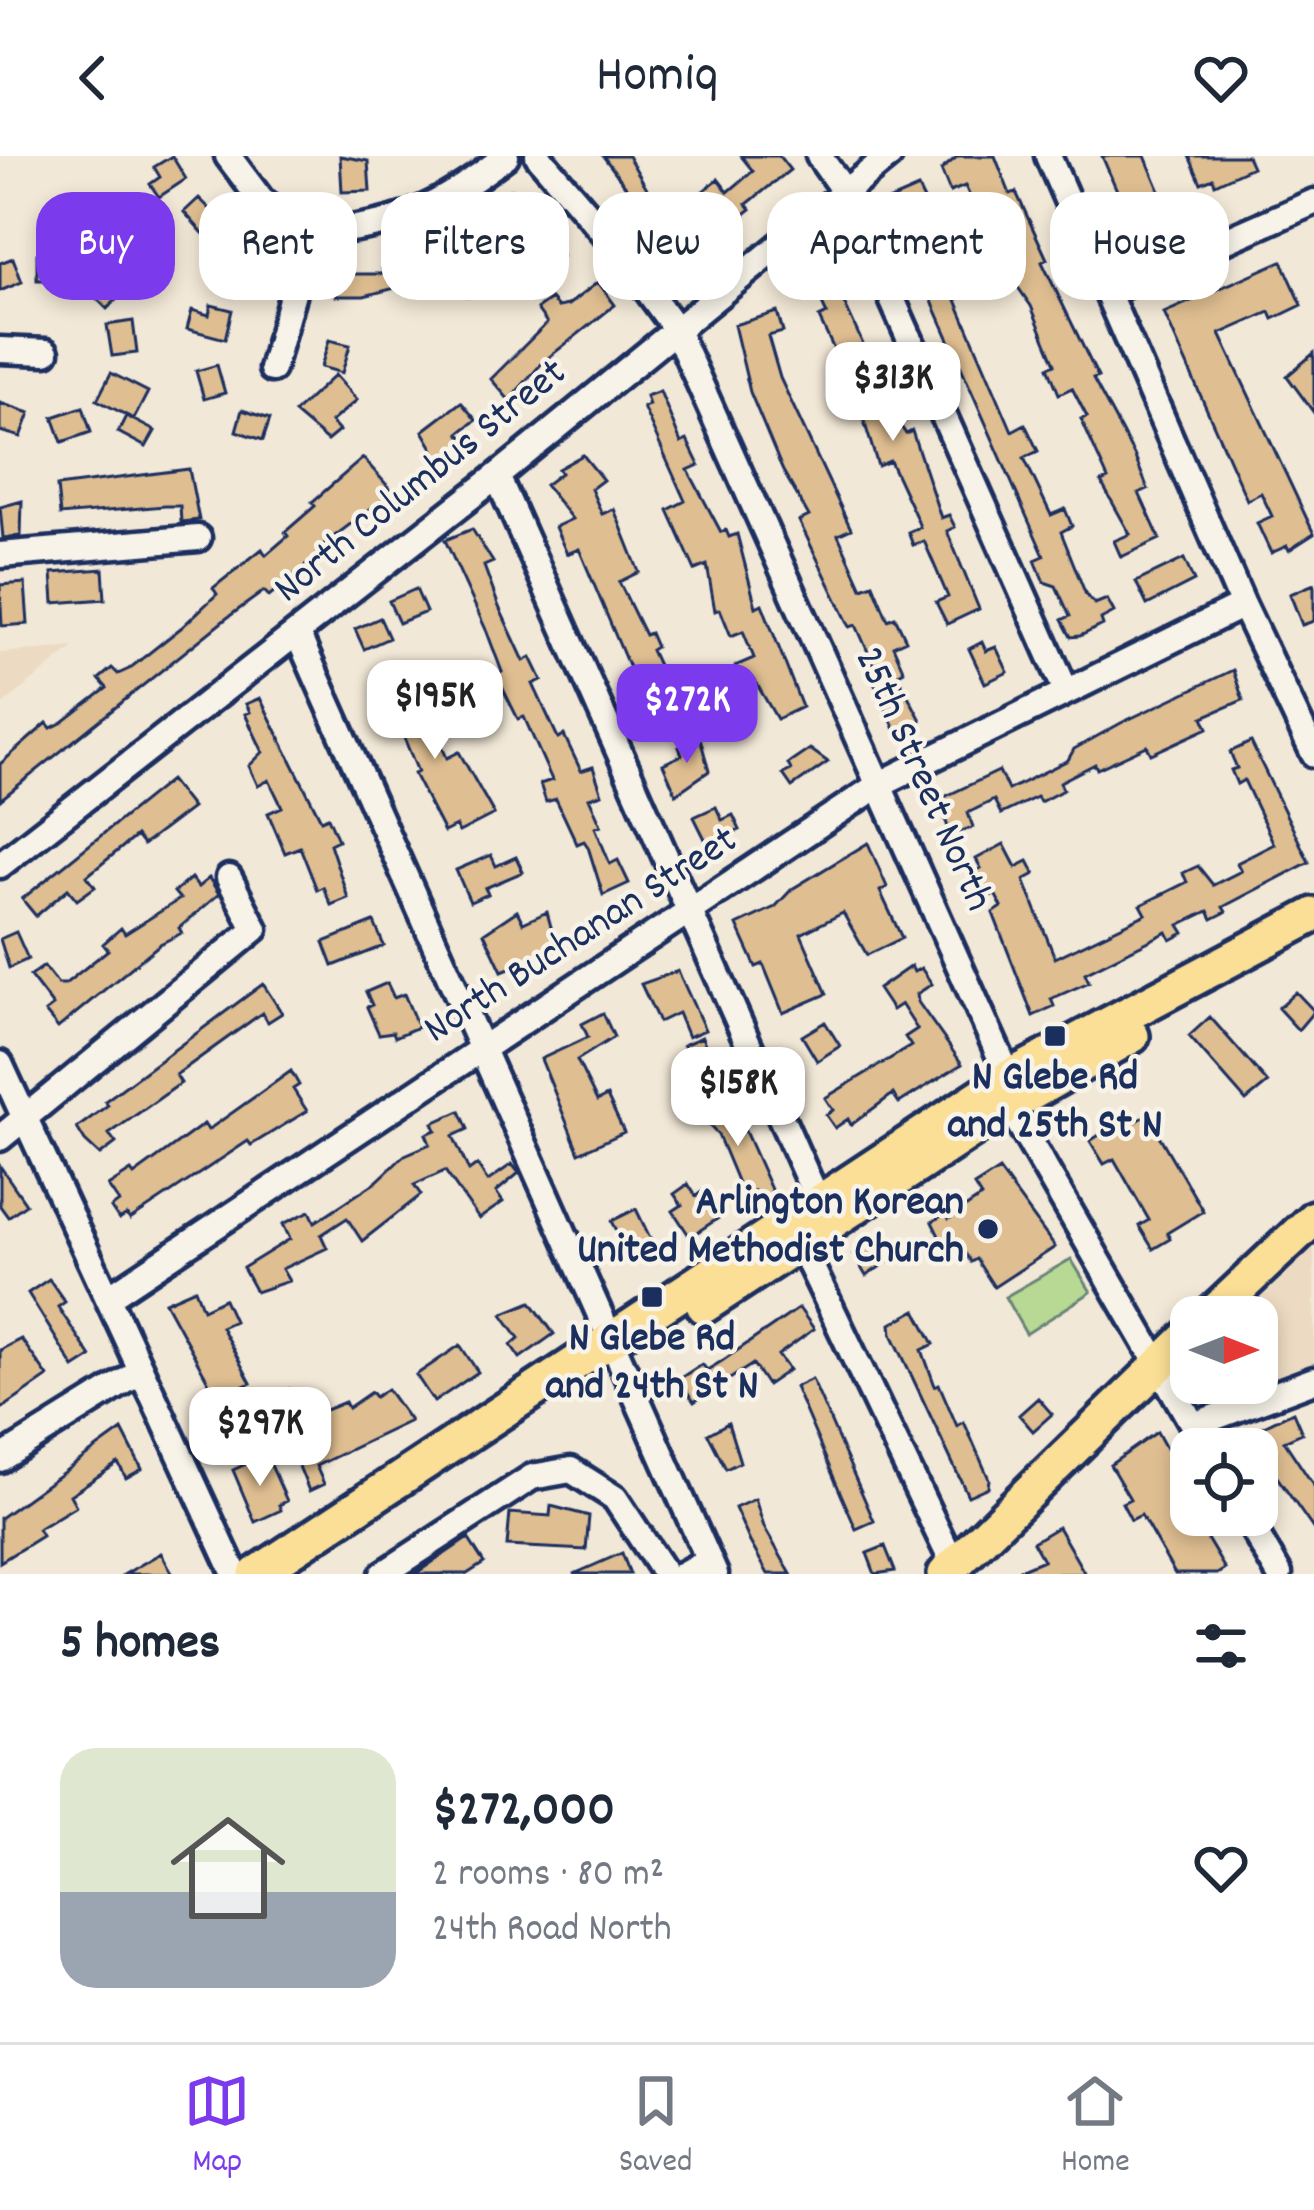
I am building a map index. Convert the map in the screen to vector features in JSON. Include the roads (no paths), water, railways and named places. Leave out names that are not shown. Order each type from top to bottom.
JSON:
[{"type":"main road","points":[[297,1574],[613,1353],[1009,1091],[1314,915]]},
{"type":"main road","points":[[1009,1091],[1314,938]]},
{"type":"main road","points":[[256,1574],[800,1243],[824,1213]]},
{"type":"main road","points":[[1231,1296],[1314,1218]]},
{"type":"main road","points":[[952,1571],[1170,1354]]},
{"type":"street","points":[[228,156],[255,192]]},
{"type":"street","points":[[357,229],[417,216],[506,156]]},
{"type":"street","name":"25th Street North","points":[[538,156],[615,246],[675,328],[880,784],[1009,1091],[1195,1428]]},
{"type":"street","points":[[819,156],[844,191],[1066,692]]},
{"type":"street","name":"North Columbus Street","points":[[0,865],[496,476],[889,156]]},
{"type":"street","points":[[1048,156],[1064,192]]},
{"type":"street","points":[[1229,243],[1312,209]]},
{"type":"street","points":[[272,369],[291,300]]},
{"type":"street","points":[[1112,300],[1243,605],[1314,754]]},
{"type":"street","points":[[0,350],[46,352]]},
{"type":"street","points":[[496,476],[694,912],[824,1213]]},
{"type":"street","points":[[0,555],[198,538]]},
{"type":"street","name":"North Buchanan Street","points":[[109,1297],[880,784],[1243,605]]},
{"type":"street","points":[[297,633],[712,1567],[683,1574]]},
{"type":"street","points":[[0,1138],[255,929],[229,878]]},
{"type":"street","points":[[0,1064],[235,1574]]},
{"type":"street","points":[[800,1243],[952,1571]]},
{"type":"street","points":[[0,1459],[140,1372]]},
{"type":"street","points":[[1193,1424],[1314,1380]]},
{"type":"street","points":[[382,1574],[532,1477],[572,1470],[615,1498],[665,1574]]},
{"type":"street","points":[[1257,1536],[1279,1574]]},
{"type":"place","name":"N Glebe Rd and 25th St N","points":[[1055,1036]]},
{"type":"place","name":"Arlington Korean United Methodist Church","points":[[988,1229]]},
{"type":"place","name":"N Glebe Rd and 24th St N","points":[[652,1297]]}]
